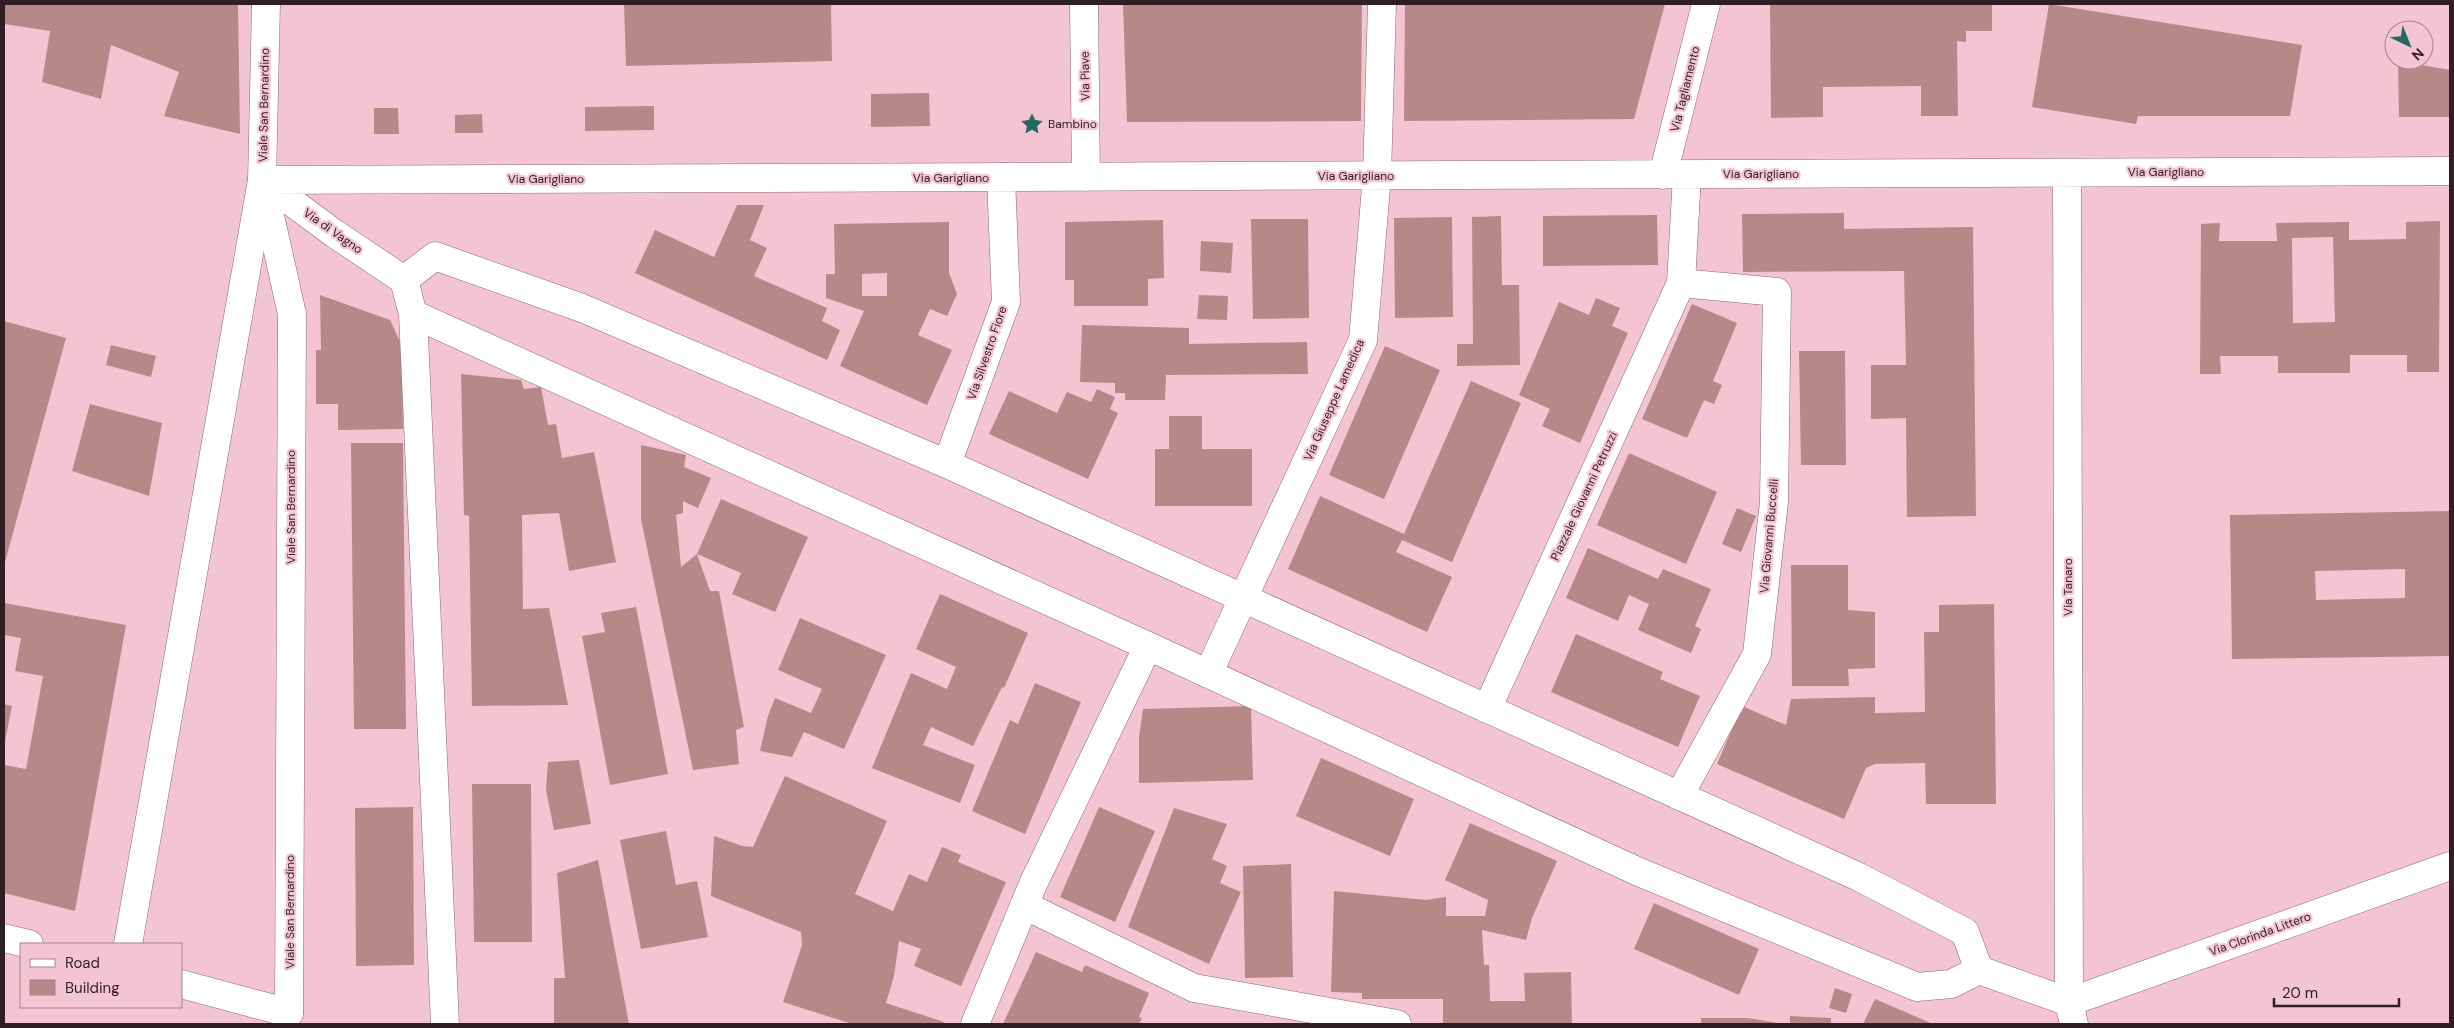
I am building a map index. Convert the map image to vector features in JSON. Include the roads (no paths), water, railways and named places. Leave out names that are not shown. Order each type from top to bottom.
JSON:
[{"type":"street","name":"Viale San Bernardino","points":[[182,984],[289,1013],[292,314],[262,180],[266,4]]},
{"type":"street","name":"Via Piave","points":[[1084,4],[1086,177]]},
{"type":"street","name":"Via Giuseppe Lamedica","points":[[1208,674],[1363,340],[1377,182],[1382,4]]},
{"type":"street","name":"Via Tagliamento","points":[[1681,283],[1675,175],[1706,4]]},
{"type":"street","name":"Via Garigliano","points":[[262,180],[1086,177],[1377,182],[1675,175],[2450,171]]},
{"type":"street","name":"Via Tanaro","points":[[2067,173],[2071,1013]]},
{"type":"street","name":"Via Silvestro Fiore","points":[[947,464],[1006,302],[1001,178]]},
{"type":"street","name":"Via di Vagno","points":[[262,180],[335,234],[404,280]]},
{"type":"street","points":[[128,943],[262,180]]},
{"type":"street","points":[[446,1024],[414,314],[404,280],[435,256],[582,308],[947,464],[1859,877],[1965,932],[1979,970],[2071,1013]]},
{"type":"street","name":"Piazzale Giovanni Petruzzi","points":[[1487,709],[1681,283]]},
{"type":"street","name":"Via Giovanni Buccelli","points":[[1679,796],[1757,654],[1774,502],[1777,292],[1681,283]]},
{"type":"street","points":[[414,314],[1148,646],[1639,872],[1917,987],[1951,984],[1979,970]]},
{"type":"street","points":[[975,1024],[1024,905],[1148,646]]},
{"type":"street","name":"Via Clorinda Littero","points":[[2071,1013],[2450,866]]},
{"type":"street","points":[[1024,905],[1194,988],[1397,1024]]},
{"type":"street","points":[[4,938],[25,943]]},
{"type":"place","name":"Bambino","points":[[1032,124]]}]
